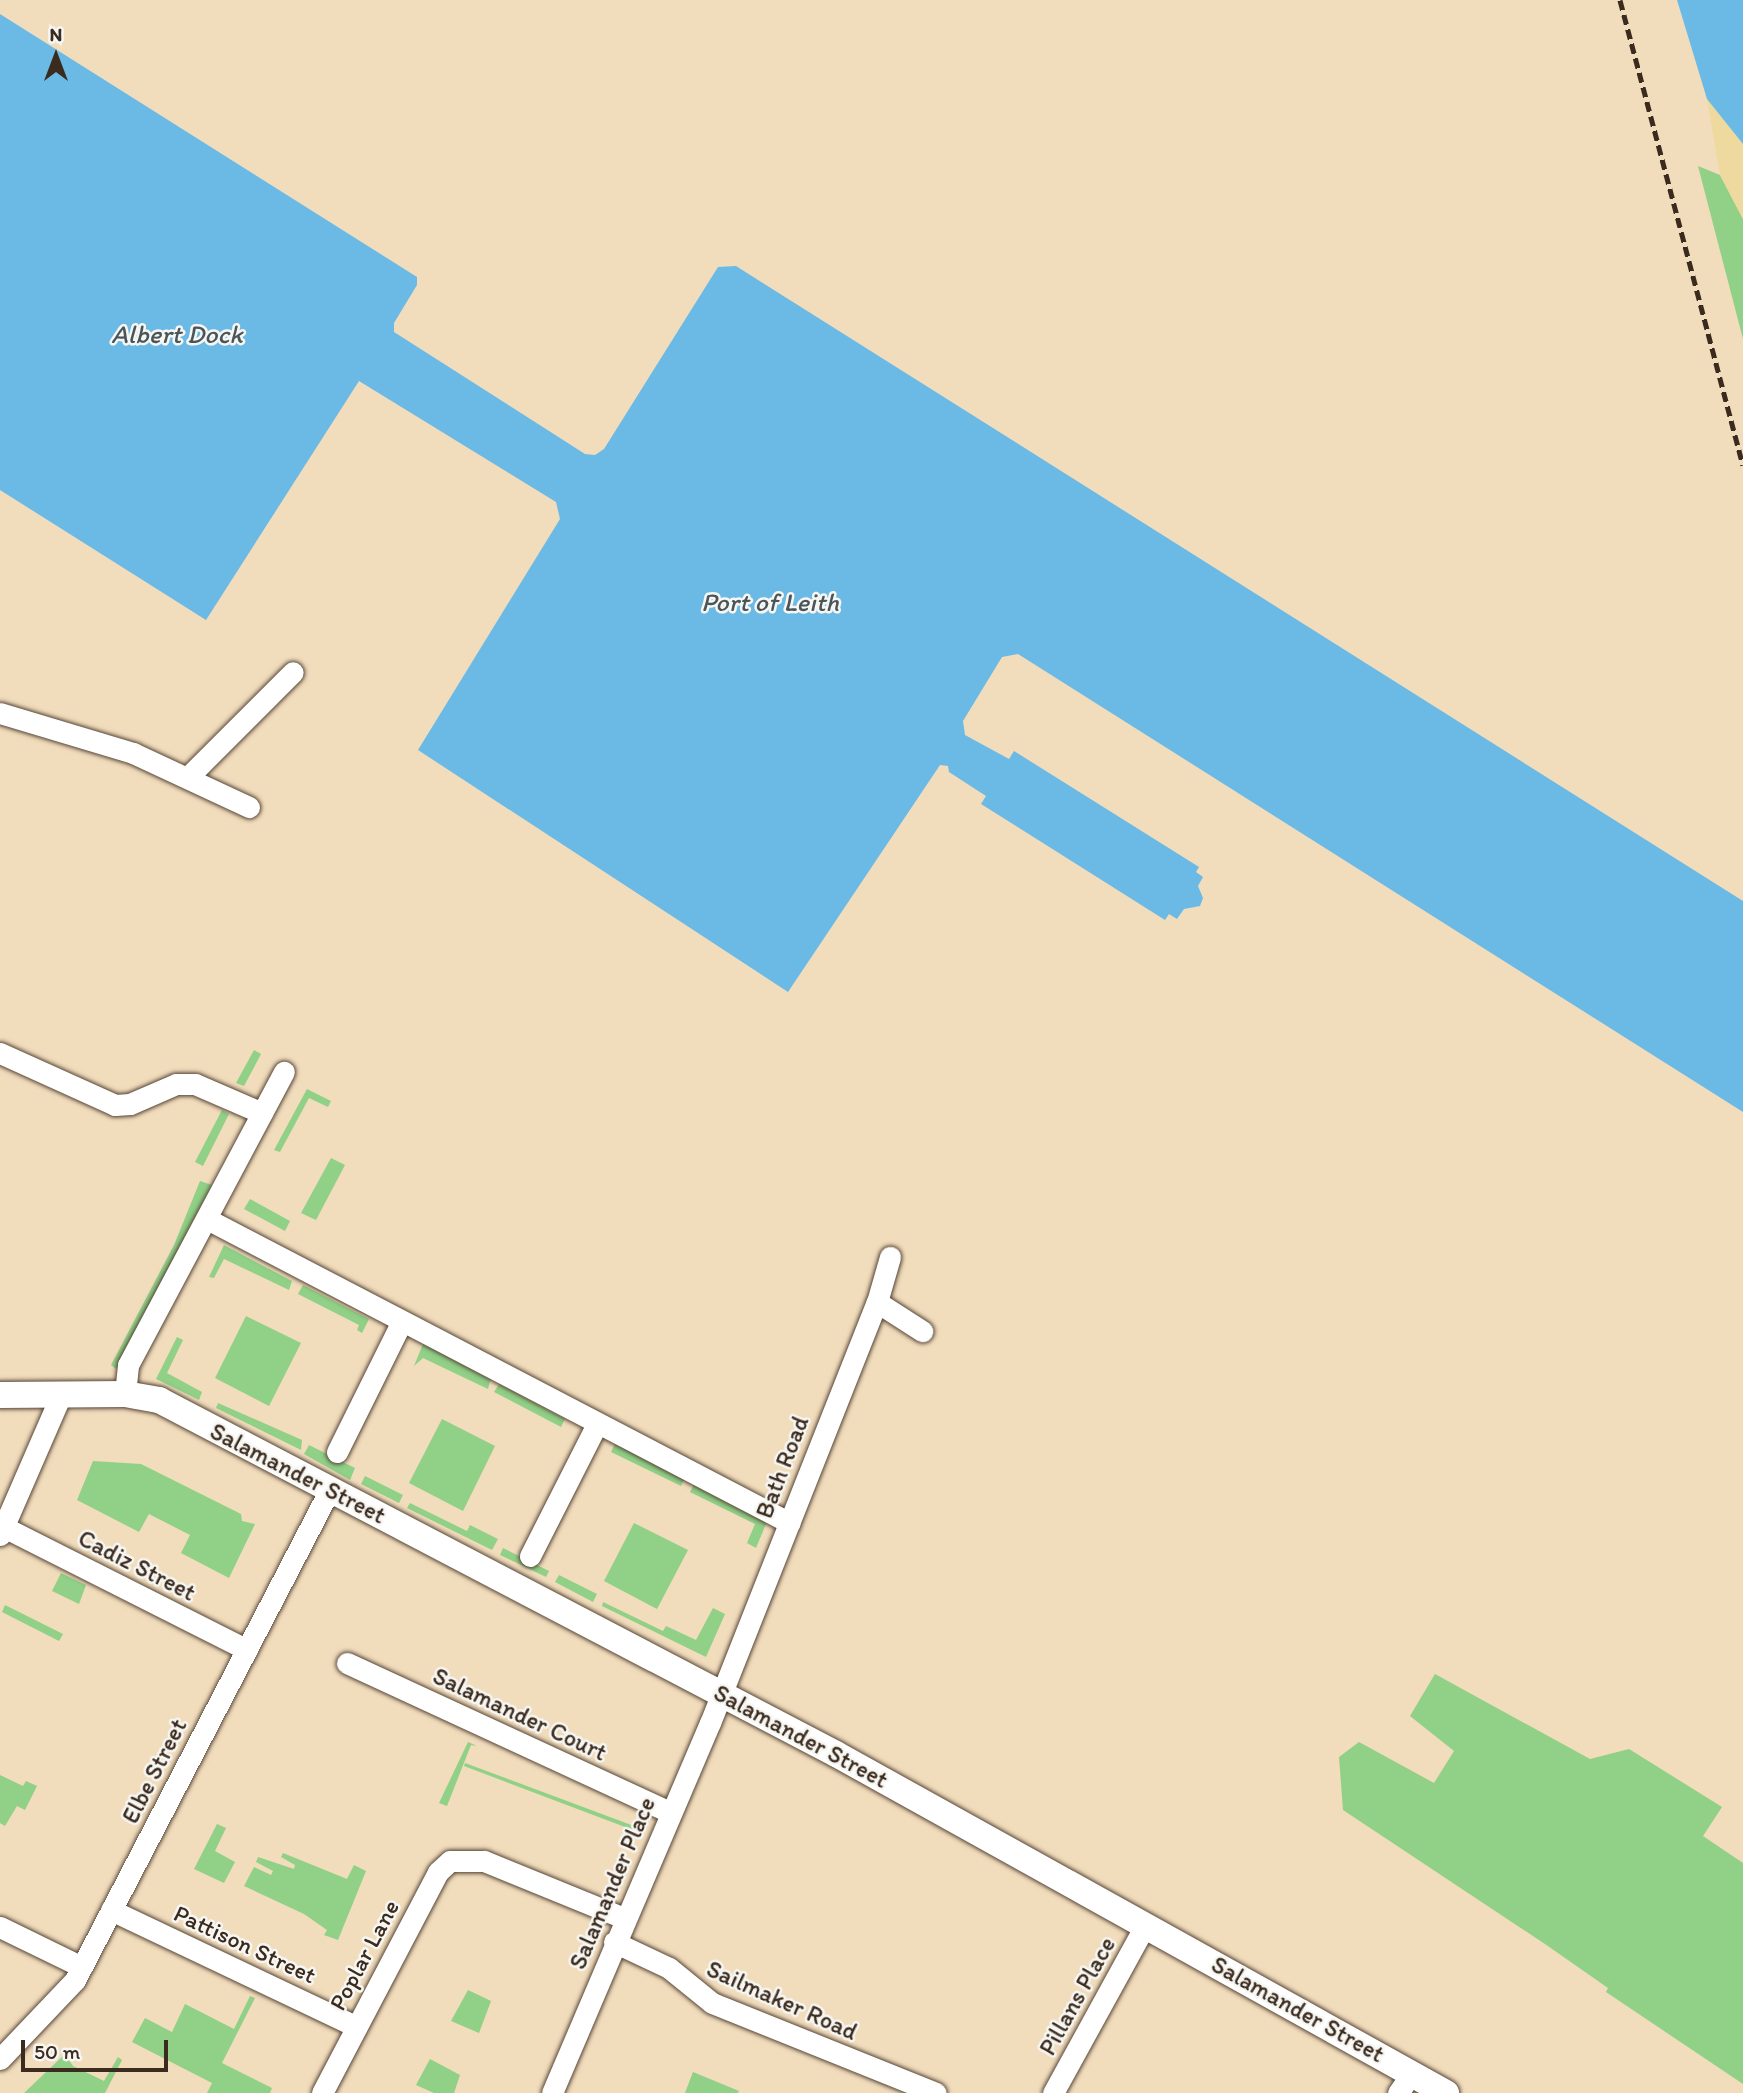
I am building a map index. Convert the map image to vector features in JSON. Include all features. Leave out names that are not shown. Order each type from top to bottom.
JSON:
[{"type":"main road","points":[[0,1395],[135,1395]]},
{"type":"main road","name":"Salamander Street","points":[[135,1395],[330,1489],[1146,1924],[1405,2083],[1446,2093]]},
{"type":"street","points":[[188,777],[293,672]]},
{"type":"street","points":[[0,713],[107,744],[188,777],[249,807]]},
{"type":"street","points":[[0,1054],[115,1105],[130,1104],[176,1084],[195,1084],[262,1113]]},
{"type":"street","points":[[135,1395],[128,1365],[284,1072]]},
{"type":"street","points":[[206,1219],[790,1522]]},
{"type":"street","name":"Bath Road","points":[[720,1695],[877,1302],[890,1257]]},
{"type":"street","points":[[877,1302],[922,1331]]},
{"type":"street","points":[[337,1452],[402,1321]]},
{"type":"street","points":[[2,1531],[61,1395]]},
{"type":"street","points":[[530,1556],[597,1424]]},
{"type":"street","name":"Elbe Street","points":[[0,2059],[69,1987],[82,1967],[330,1489]]},
{"type":"street","name":"Cadiz Street","points":[[2,1531],[247,1650]]},
{"type":"street","name":"Salamander Court","points":[[347,1663],[671,1813]]},
{"type":"street","name":"Salamander Place","points":[[552,2093],[720,1695]]},
{"type":"street","name":"Poplar Lane","points":[[322,2093],[438,1872],[450,1861],[467,1858],[484,1861],[624,1918]]},
{"type":"street","name":"Pattison Street","points":[[111,1910],[357,2026]]},
{"type":"street","name":"Pillans Place","points":[[1053,2093],[1146,1924]]},
{"type":"street","points":[[0,1927],[82,1967]]},
{"type":"street","name":"Sailmaker Road","points":[[614,1942],[669,1968],[712,2003],[936,2093]]},
{"type":"green space","points":[[1698,166],[1720,175],[1743,219],[1743,339]]},
{"type":"green space","points":[[254,1050],[261,1054],[244,1086],[236,1083]]},
{"type":"green space","points":[[307,1089],[331,1101],[328,1107],[309,1098],[280,1152],[274,1150]]},
{"type":"green space","points":[[222,1110],[229,1114],[203,1166],[195,1162]]},
{"type":"green space","points":[[331,1158],[345,1165],[316,1220],[301,1213]]},
{"type":"green space","points":[[200,1181],[212,1185],[116,1369],[111,1365],[174,1245]]},
{"type":"green space","points":[[250,1199],[290,1221],[285,1231],[244,1209]]},
{"type":"green space","points":[[224,1245],[292,1281],[289,1290],[224,1259],[214,1278],[209,1277]]},
{"type":"green space","points":[[303,1285],[369,1319],[362,1333],[357,1330],[359,1325],[298,1294]]},
{"type":"green space","points":[[246,1316],[301,1343],[269,1406],[215,1378]]},
{"type":"green space","points":[[177,1337],[183,1340],[167,1373],[202,1392],[199,1400],[156,1379]]},
{"type":"green space","points":[[423,1344],[491,1378],[488,1389],[423,1358],[414,1366]]},
{"type":"green space","points":[[499,1384],[565,1419],[561,1427],[494,1392]]},
{"type":"green space","points":[[218,1403],[302,1440],[301,1450],[216,1408]]},
{"type":"green space","points":[[442,1419],[495,1446],[463,1511],[409,1483]]},
{"type":"green space","points":[[617,1440],[686,1476],[681,1486],[611,1452]]},
{"type":"green space","points":[[309,1445],[355,1468],[350,1480],[304,1454]]},
{"type":"green space","points":[[93,1461],[141,1464],[241,1514],[242,1521],[255,1524],[229,1578],[181,1553],[190,1535],[149,1514],[139,1532],[77,1500]]},
{"type":"green space","points":[[365,1476],[403,1495],[399,1503],[361,1484]]},
{"type":"green space","points":[[696,1480],[768,1519],[756,1548],[747,1543],[755,1524],[690,1492]]},
{"type":"green space","points":[[410,1503],[467,1531],[470,1525],[498,1539],[492,1550],[407,1508]]},
{"type":"green space","points":[[634,1523],[688,1550],[657,1609],[604,1581]]},
{"type":"green space","points":[[503,1548],[549,1571],[546,1577],[500,1555]]},
{"type":"green space","points":[[61,1573],[86,1585],[79,1604],[52,1591]]},
{"type":"green space","points":[[559,1575],[597,1594],[593,1602],[555,1582]]},
{"type":"green space","points":[[603,1602],[663,1631],[666,1626],[696,1640],[713,1608],[725,1614],[706,1657],[602,1606]]},
{"type":"green space","points":[[5,1605],[63,1634],[59,1641],[2,1612]]},
{"type":"green space","points":[[1435,1674],[1590,1759],[1629,1749],[1722,1807],[1703,1836],[1743,1863],[1743,2084],[1606,1992],[1608,1988],[1545,1944],[1343,1810],[1339,1757],[1359,1742],[1434,1783],[1454,1751],[1410,1716]]},
{"type":"green space","points":[[468,1742],[477,1746],[471,1745],[447,1806],[439,1803]]},
{"type":"green space","points":[[465,1763],[634,1826],[633,1830],[464,1766]]},
{"type":"green space","points":[[0,1775],[23,1786],[26,1781],[37,1786],[25,1810],[17,1806],[5,1826],[0,1823]]},
{"type":"green space","points":[[217,1824],[226,1828],[215,1851],[235,1862],[224,1883],[194,1869]]},
{"type":"green space","points":[[283,1853],[347,1879],[354,1865],[366,1871],[338,1940],[324,1935],[327,1930],[304,1914],[244,1886],[254,1867],[271,1875],[273,1871],[256,1862],[258,1857],[294,1869],[295,1865],[281,1857]]},
{"type":"green space","points":[[468,1990],[491,2001],[479,2033],[451,2021]]},
{"type":"green space","points":[[250,1996],[255,1998],[222,2063],[272,2088],[270,2093],[207,2093],[212,2083],[132,2042],[145,2018],[172,2032],[185,2004],[234,2029]]},
{"type":"green space","points":[[65,2054],[73,2066],[104,2081],[118,2057],[122,2060],[105,2093],[24,2093]]},
{"type":"green space","points":[[430,2059],[460,2075],[454,2093],[434,2093],[416,2085]]},
{"type":"green space","points":[[693,2072],[739,2091],[685,2093]]},
{"type":"sand","points":[[1743,0],[1743,219],[1720,175],[1707,99]]},
{"type":"water","points":[[1677,0],[1743,0],[1743,144],[1707,99]]},
{"type":"water","name":"Port of Leith","points":[[0,14],[417,277],[417,285],[394,323],[394,332],[585,454],[595,455],[604,449],[718,267],[736,266],[1743,901],[1743,1112],[1018,654],[1002,657],[963,721],[965,735],[1009,759],[1014,751],[1199,867],[1196,872],[1203,877],[1198,886],[1203,898],[1200,906],[1184,909],[1177,919],[1169,914],[1165,920],[981,804],[986,796],[949,772],[948,766],[940,765],[788,992],[418,750],[560,519],[556,502],[359,381],[206,620],[0,490]]},
{"type":"railway","points":[[1620,0],[1743,465]]},
{"type":"water label","name":"Albert Dock","points":[[177,335]]}]
